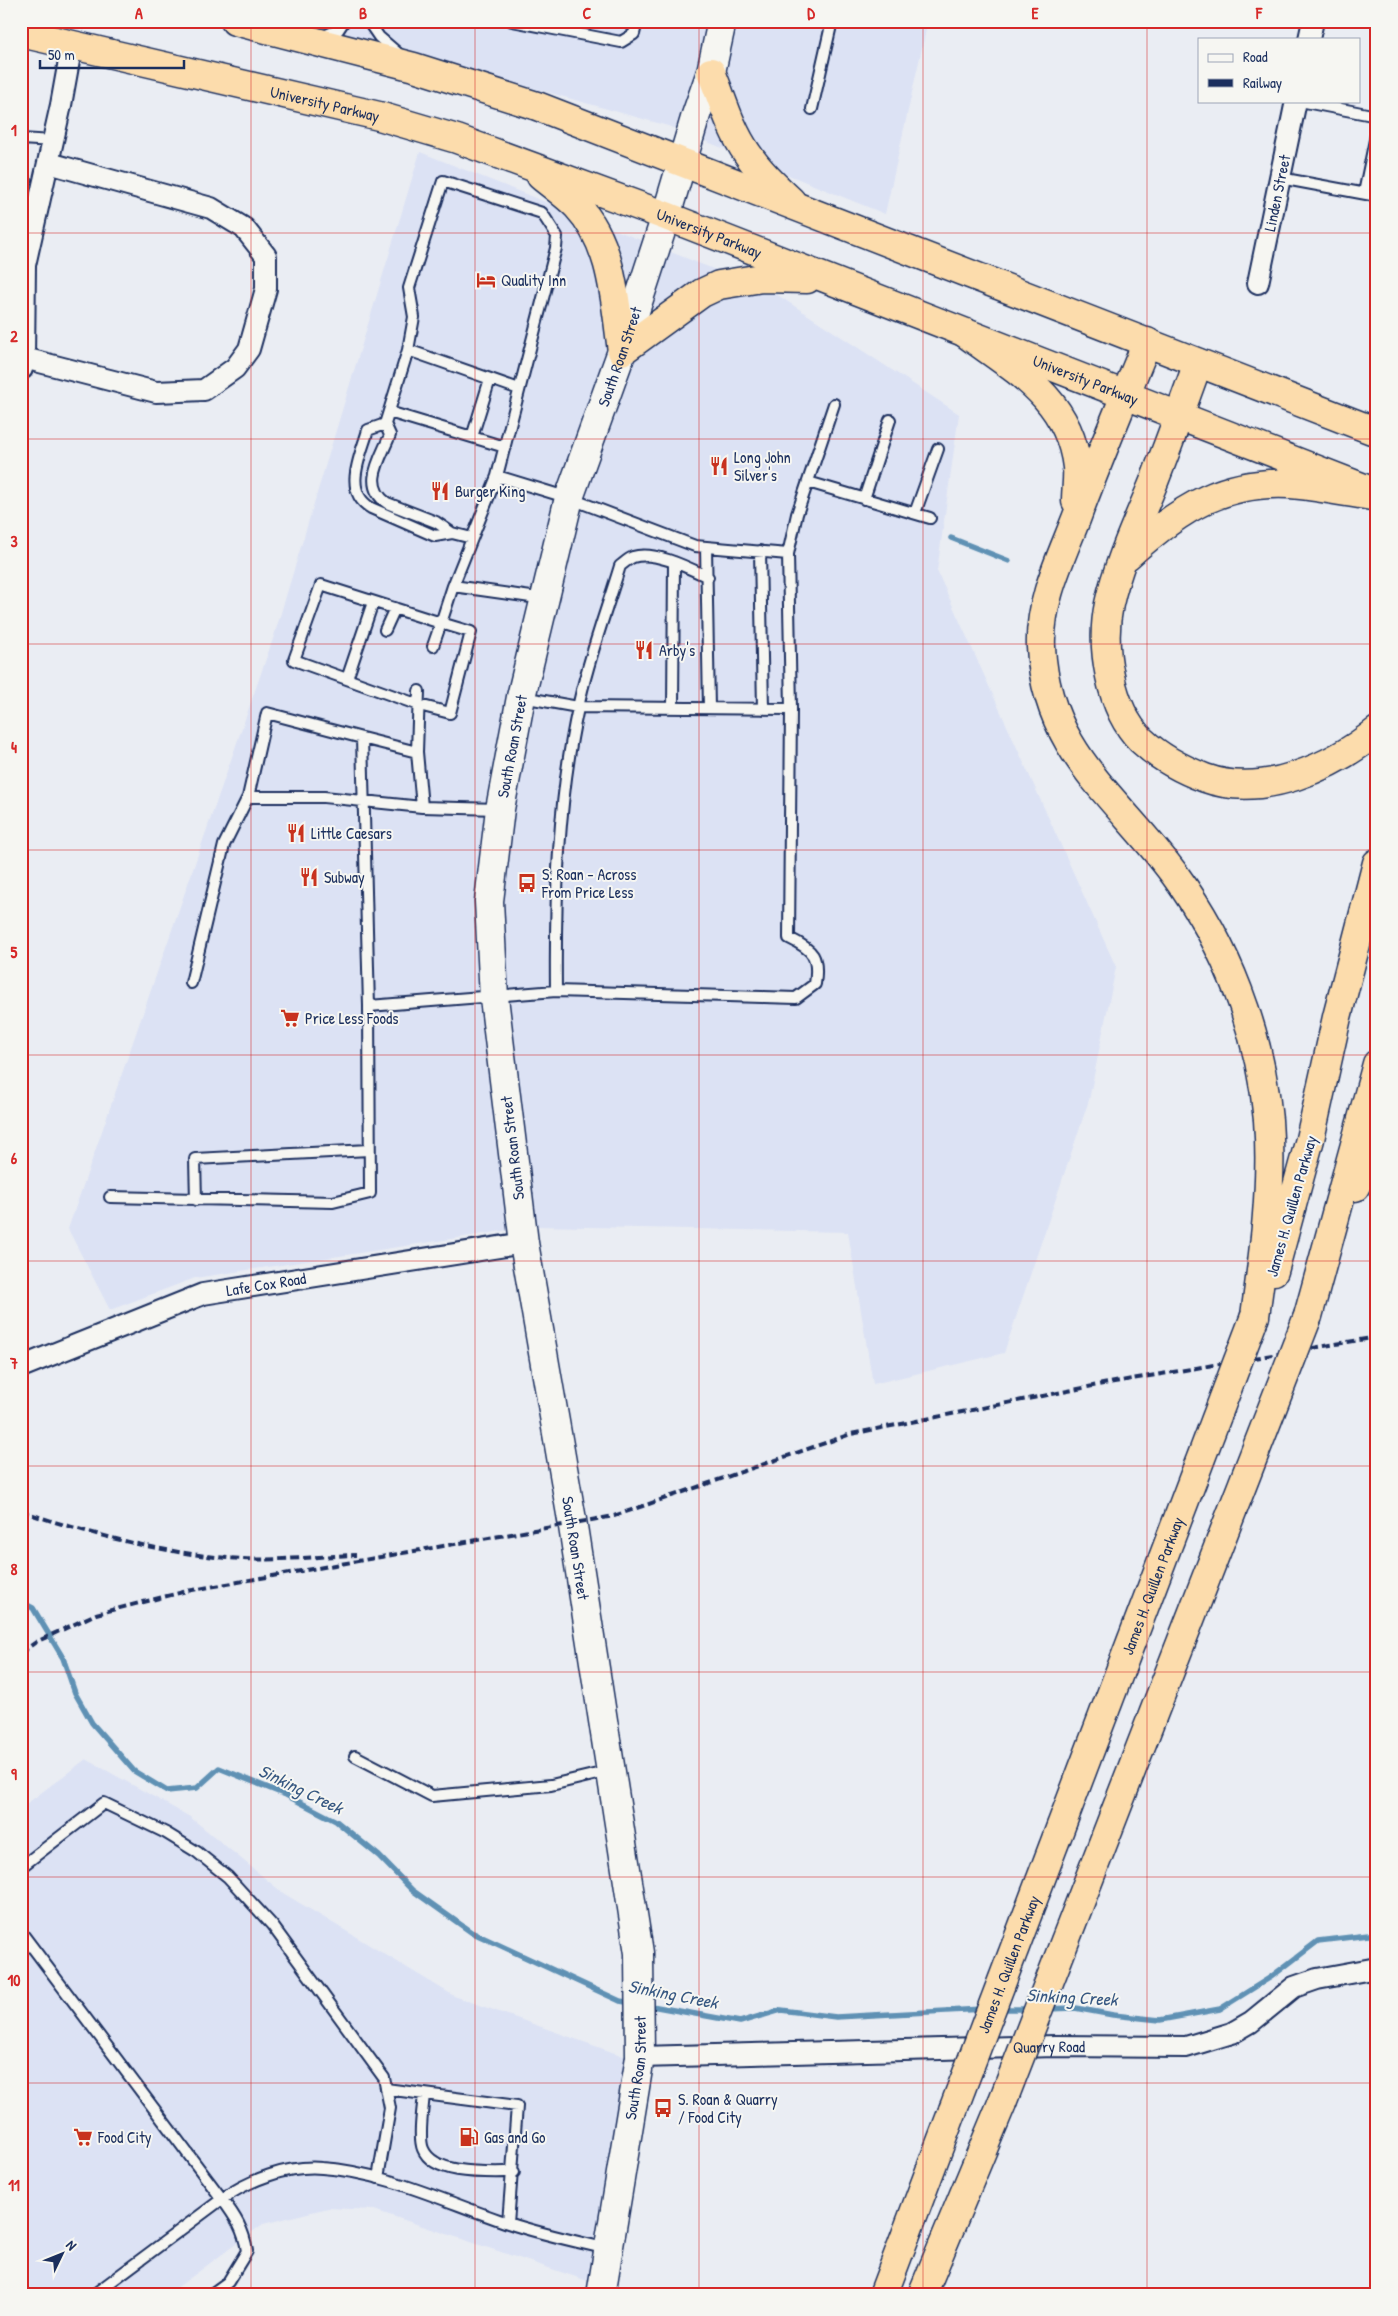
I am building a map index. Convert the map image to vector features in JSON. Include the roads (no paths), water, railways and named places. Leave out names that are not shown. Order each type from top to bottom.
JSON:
[{"type":"highway","points":[[235,21],[414,67],[537,106],[1377,432]]},
{"type":"highway","name":"University Parkway","points":[[21,33],[75,32],[378,116],[523,161],[1377,493]]},
{"type":"highway","points":[[711,72],[737,136],[747,153],[764,175],[799,209]]},
{"type":"highway","points":[[523,161],[577,206],[601,243],[609,269],[622,351],[697,297],[719,286],[762,278],[824,279]]},
{"type":"highway","points":[[965,333],[1038,386],[1057,410],[1070,436],[1077,468],[1076,520]]},
{"type":"highway","points":[[1147,342],[1050,585],[1044,611],[1041,644],[1044,682],[1064,737],[1096,783],[1149,841],[1180,882],[1204,919],[1236,982],[1251,1028],[1268,1120],[1267,1220],[1255,1316]]},
{"type":"highway","points":[[1198,363],[1122,561],[1109,605],[1106,633],[1108,665],[1114,690],[1124,713],[1140,738],[1159,756],[1185,771],[1215,782],[1246,785],[1285,779],[1324,764],[1348,751],[1377,731]]},
{"type":"highway","points":[[1122,561],[1157,530],[1191,506],[1209,497],[1247,486],[1301,485],[1377,498]]},
{"type":"highway","name":"James H. Quillen Parkway","points":[[883,2295],[1280,1253],[1310,1140],[1356,936],[1377,863]]},
{"type":"highway","points":[[922,2295],[1002,2103],[1308,1316],[1377,1064]]},
{"type":"highway","points":[[1328,1242],[1377,1144]]},
{"type":"main road","name":"South Roan Street","points":[[601,2295],[641,2045],[639,1954],[572,1520],[524,1243],[494,998],[489,901],[500,809],[521,697],[569,498],[622,351],[666,216],[711,72],[722,21]]},
{"type":"street","points":[[1309,38],[1313,21]]},
{"type":"street","points":[[49,163],[211,208],[244,228],[266,256],[266,290],[249,349],[235,368],[204,390],[156,392],[22,364],[26,237],[49,163],[75,32]]},
{"type":"street","name":"Linden Street","points":[[1258,283],[1298,102]]},
{"type":"street","name":"Lafe Cox Road","points":[[21,1367],[203,1294],[524,1243]]},
{"type":"street","name":"Quarry Road","points":[[641,2045],[1186,2047],[1232,2034],[1251,2022],[1294,1987],[1317,1979],[1377,1968]]},
{"type":"lane","points":[[314,40],[338,30],[344,21]]},
{"type":"lane","points":[[368,21],[379,37],[414,67]]},
{"type":"lane","points":[[512,21],[621,42],[634,34],[637,21]]},
{"type":"lane","points":[[812,109],[832,21]]},
{"type":"lane","points":[[1303,102],[1377,116]]},
{"type":"lane","points":[[1364,193],[1377,130]]},
{"type":"lane","points":[[21,139],[53,141]]},
{"type":"lane","points":[[1280,178],[1377,196]]},
{"type":"lane","points":[[434,646],[452,586],[472,538],[497,476],[556,248],[557,236],[542,214],[443,181],[409,288],[414,317],[408,350],[385,424],[390,435],[373,479],[374,489],[380,498],[436,522],[452,532],[472,538]]},
{"type":"lane","points":[[408,350],[520,389]]},
{"type":"lane","points":[[472,437],[490,379]]},
{"type":"lane","points":[[369,1006],[494,998],[556,991],[796,998],[815,984],[817,968],[814,956],[804,945],[789,938],[791,709],[788,554],[797,514],[834,404]]},
{"type":"lane","points":[[388,412],[504,447]]},
{"type":"lane","points":[[864,499],[890,420]]},
{"type":"lane","points":[[385,424],[368,430],[354,477],[357,494],[364,504],[371,508],[435,536],[452,532]]},
{"type":"lane","points":[[915,513],[938,449]]},
{"type":"lane","points":[[497,476],[569,498],[696,546],[788,554]]},
{"type":"lane","points":[[808,482],[930,518]]},
{"type":"lane","points":[[706,547],[709,708]]},
{"type":"lane","points":[[760,551],[763,708]]},
{"type":"lane","points":[[556,991],[562,807],[578,707],[620,566],[632,557],[650,556],[674,562],[708,577]]},
{"type":"lane","points":[[673,708],[674,562]]},
{"type":"lane","points":[[321,585],[441,623],[471,632],[450,713],[294,660],[321,585]]},
{"type":"lane","points":[[452,586],[545,599]]},
{"type":"lane","points":[[347,679],[373,602]]},
{"type":"lane","points":[[385,630],[395,608]]},
{"type":"lane","points":[[368,686],[370,675]]},
{"type":"lane","points":[[419,691],[417,752],[422,807]]},
{"type":"lane","points":[[521,697],[578,707],[791,709]]},
{"type":"lane","points":[[191,984],[224,845],[248,798],[267,713],[417,752]]},
{"type":"lane","points":[[110,1197],[333,1202],[370,1193],[369,1006],[362,738]]},
{"type":"lane","points":[[248,798],[324,797],[365,803],[422,807],[500,809]]},
{"type":"lane","points":[[196,1200],[195,1159],[369,1150]]},
{"type":"lane","points":[[355,1756],[432,1796],[550,1785],[611,1770]]},
{"type":"lane","points":[[21,1867],[104,1803],[150,1824],[198,1852],[228,1877],[272,1925],[384,2078],[390,2108],[378,2178]]},
{"type":"lane","points":[[21,1932],[238,2219],[246,2239],[248,2251],[228,2282],[217,2293]]},
{"type":"lane","points":[[386,2089],[516,2106],[514,2172],[508,2223]]},
{"type":"lane","points":[[424,2094],[422,2147],[428,2158],[448,2168],[514,2172]]},
{"type":"lane","points":[[94,2295],[242,2186],[291,2170],[305,2168],[340,2170],[378,2178],[438,2196],[508,2223],[609,2250]]},
{"type":"lane","points":[[21,2290],[25,2295]]},
{"type":"waterway","points":[[951,538],[1009,561]]},
{"type":"waterway","name":"Sinking Creek","points":[[21,1602],[33,1608],[63,1658],[75,1693],[92,1723],[134,1771],[167,1791],[197,1788],[219,1768],[286,1795],[336,1821],[379,1856],[412,1890],[471,1932],[620,2001],[632,2003]]},
{"type":"waterway","name":"Sinking Creek","points":[[1047,2009],[1075,2008],[1113,2015],[1160,2020],[1220,2009],[1271,1977],[1318,1941],[1377,1934]]},
{"type":"waterway","name":"Sinking Creek","points":[[646,2005],[740,2022],[781,2010],[836,2017],[983,2009]]},
{"type":"waterway","name":"Sinking Creek","points":[[999,2009],[1030,2009]]},
{"type":"railway","points":[[21,1653],[36,1642],[96,1614],[187,1591],[614,1516],[851,1434],[1103,1384],[1377,1337]]},
{"type":"railway","points":[[21,1511],[102,1536],[159,1549],[216,1557],[285,1559],[356,1555]]},
{"type":"place","name":"Quality Inn","points":[[486,280]]},
{"type":"place","name":"Long John Silver's","points":[[719,466]]},
{"type":"place","name":"Burger King","points":[[440,491]]},
{"type":"place","name":"Arby's","points":[[644,650]]},
{"type":"place","name":"Little Caesars","points":[[296,833]]},
{"type":"place","name":"Subway","points":[[309,877]]},
{"type":"place","name":"S. Roan - Across From Price Less","points":[[527,883]]},
{"type":"place","name":"Price Less Foods","points":[[290,1018]]},
{"type":"place","name":"S. Roan & Quarry / Food City","points":[[663,2108]]},
{"type":"place","name":"Food City","points":[[83,2137]]},
{"type":"place","name":"Gas and Go","points":[[469,2137]]}]
